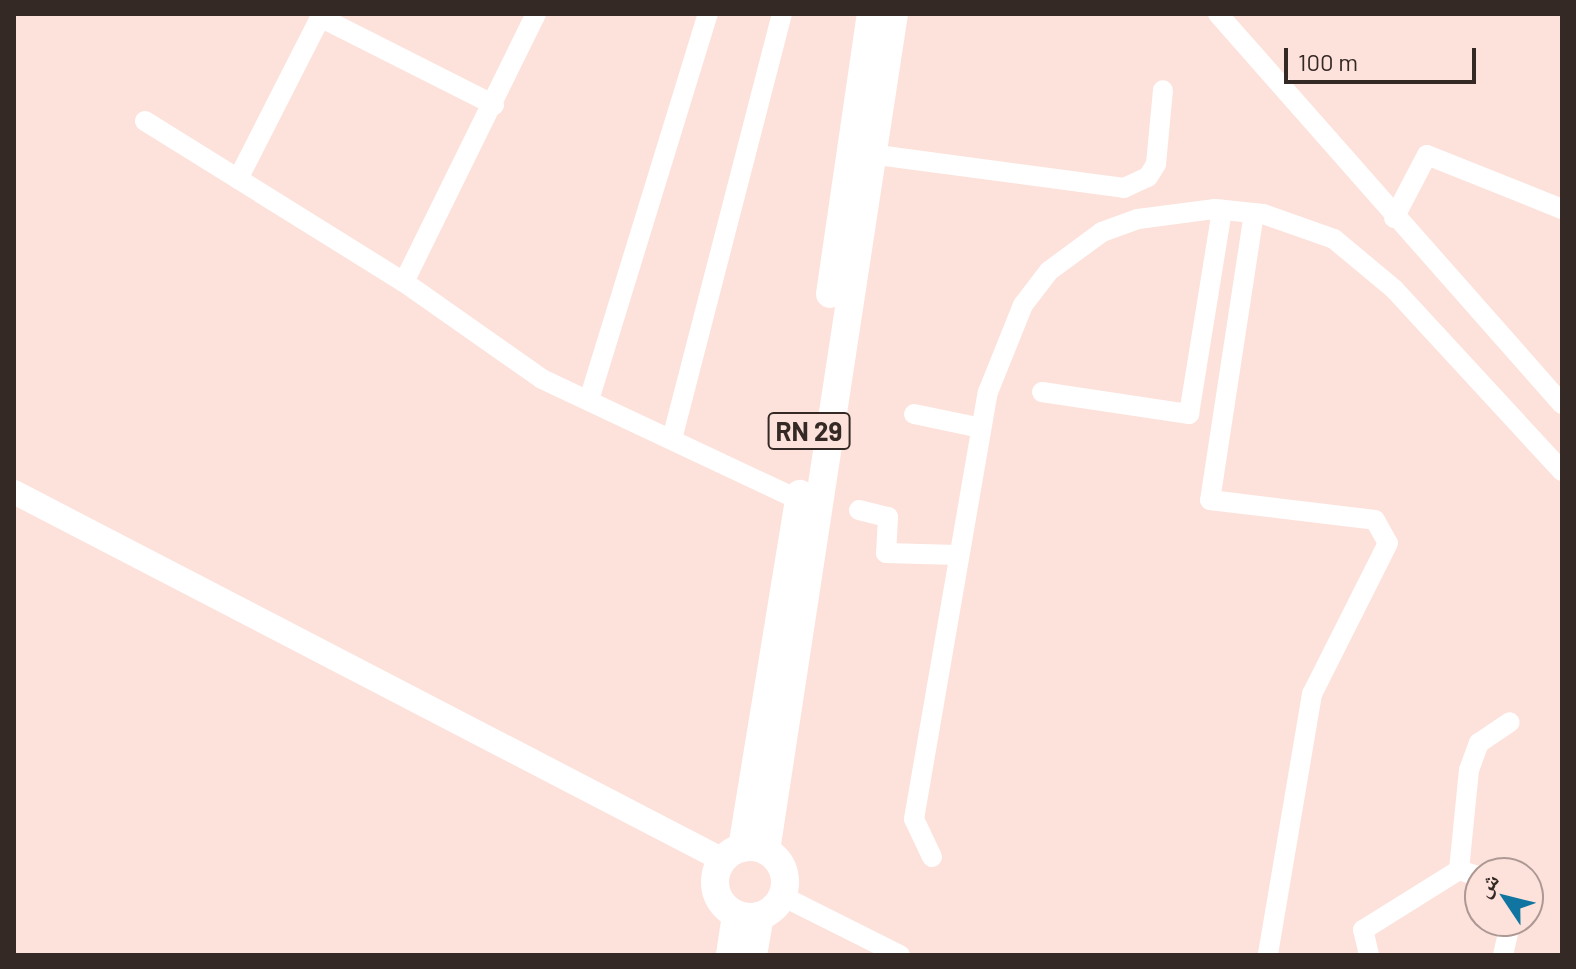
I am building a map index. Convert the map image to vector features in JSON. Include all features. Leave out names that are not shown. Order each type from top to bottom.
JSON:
[{"type":"highway","name":"RN 29","points":[[744,853],[871,14]]},
{"type":"highway","points":[[753,955],[748,916],[715,891],[744,853],[894,14]]},
{"type":"highway","points":[[730,955],[748,916],[782,896],[782,867],[744,853]]},
{"type":"main road","points":[[14,492],[744,853]]},
{"type":"street","points":[[404,282],[494,105],[536,14]]},
{"type":"street","points":[[589,400],[708,14]]},
{"type":"street","points":[[672,439],[782,14]]},
{"type":"street","points":[[1218,14],[1394,218],[1562,404]]},
{"type":"street","points":[[238,179],[321,16],[494,105]]},
{"type":"street","points":[[870,154],[1124,188],[1148,177],[1156,164],[1163,90]]},
{"type":"street","points":[[145,121],[404,282],[542,379],[799,500]]},
{"type":"street","points":[[1394,218],[1427,155],[1562,209]]},
{"type":"street","points":[[1042,392],[1189,414],[1222,210]]},
{"type":"street","points":[[932,857],[914,819],[981,428],[1006,335],[1049,271],[1102,232],[1138,219],[1222,210],[1254,213],[1334,239],[1363,260],[1562,471]]},
{"type":"street","points":[[1254,213],[1210,500],[1375,520],[1388,543],[1312,694],[1268,955]]},
{"type":"street","points":[[914,414],[981,428]]},
{"type":"street","points":[[859,510],[888,517],[886,553],[956,562]]},
{"type":"street","points":[[1459,870],[1469,770],[1479,743],[1510,722]]},
{"type":"street","points":[[1459,870],[1464,872]]},
{"type":"street","points":[[1369,955],[1363,930],[1459,870]]},
{"type":"street","points":[[782,896],[900,955]]}]
